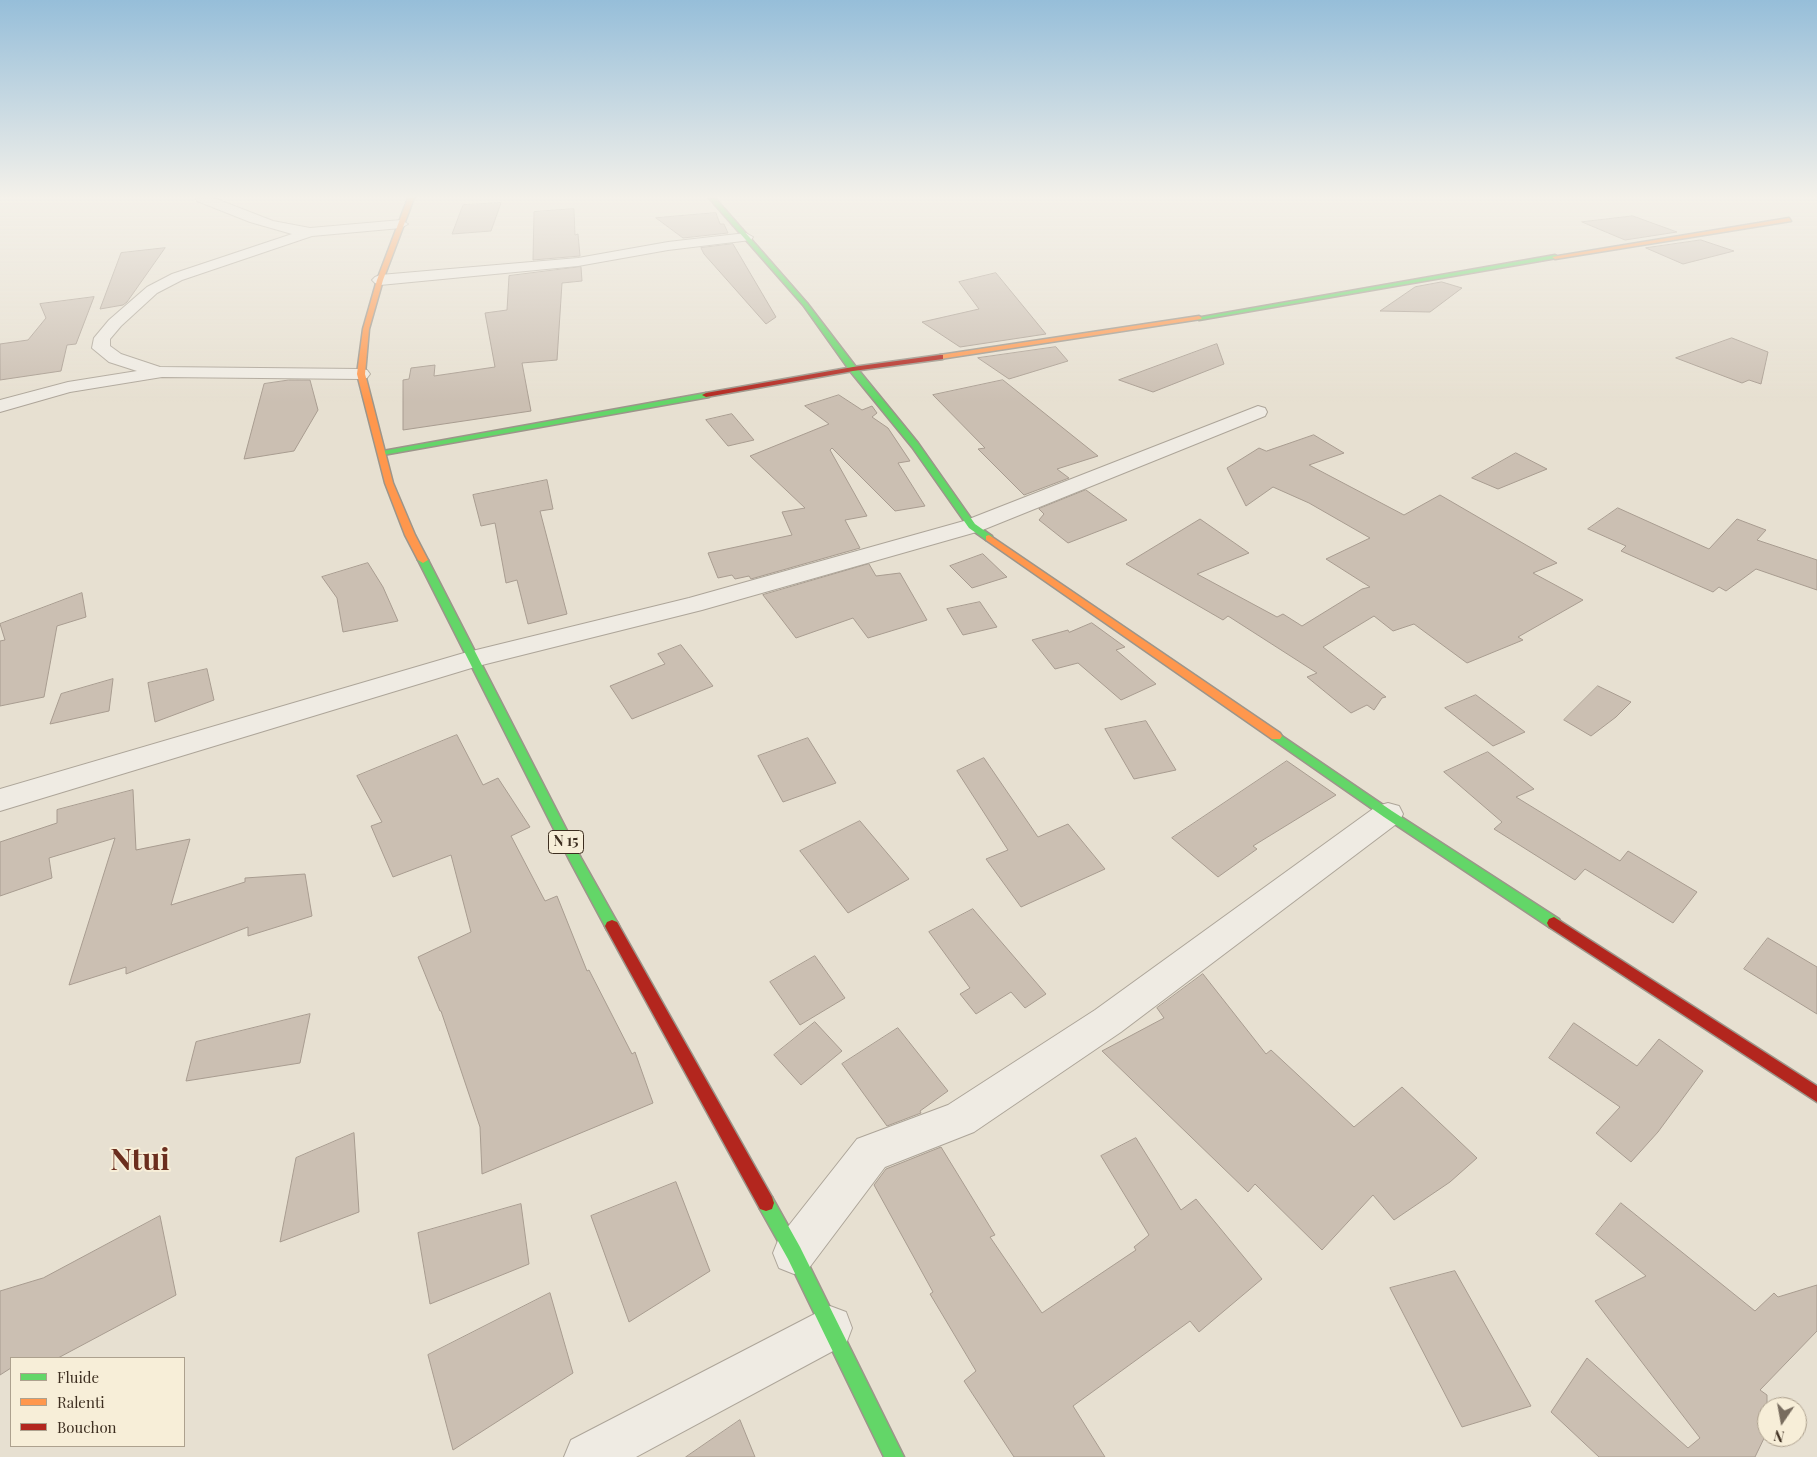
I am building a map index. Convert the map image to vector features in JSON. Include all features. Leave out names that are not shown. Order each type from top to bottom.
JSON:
[{"type":"main road","name":"N 15","points":[[385,266],[366,329],[361,374],[383,453],[389,484],[410,535],[576,861],[794,1253],[894,1457]]},
{"type":"main road","points":[[773,266],[791,285],[853,370],[915,445],[972,526],[1388,814],[1817,1095]]},
{"type":"main road","points":[[383,453],[853,370],[1133,329],[1499,266]]},
{"type":"street","points":[[162,372],[115,358],[101,348],[102,338],[115,323],[152,290],[177,277],[210,266]]},
{"type":"street","points":[[380,280],[534,266]]},
{"type":"street","points":[[0,406],[68,387],[162,372],[361,374]]},
{"type":"street","points":[[0,800],[472,660],[693,605],[972,526],[1258,412]]},
{"type":"street","points":[[794,1253],[871,1153],[960,1119],[1108,1021],[1388,814]]},
{"type":"street","points":[[588,1457],[830,1328]]},
{"type":"building","points":[[116,266],[152,266],[127,302],[123,305],[100,309]]},
{"type":"building","points":[[715,266],[746,266],[776,317],[766,324]]},
{"type":"building","points":[[581,267],[582,281],[562,283],[557,360],[522,363],[531,411],[403,430],[403,380],[409,379],[411,368],[435,365],[434,376],[495,367],[485,313],[507,310],[509,276]]},
{"type":"building","points":[[996,273],[1046,334],[960,347],[922,322],[979,309],[959,282]]},
{"type":"building","points":[[1442,282],[1462,288],[1430,312],[1380,311],[1415,287]]},
{"type":"building","points":[[94,297],[76,344],[67,345],[61,371],[0,380],[0,344],[28,340],[46,318],[40,304]]},
{"type":"building","points":[[1732,338],[1768,352],[1761,384],[1749,380],[1742,383],[1676,358]]},
{"type":"building","points":[[1217,344],[1224,364],[1153,392],[1119,380]]},
{"type":"building","points":[[1056,347],[1068,361],[1009,379],[978,358]]},
{"type":"building","points":[[289,380],[310,380],[318,410],[294,451],[244,459],[264,384]]},
{"type":"building","points":[[1003,380],[1098,456],[1057,469],[1069,478],[1024,495],[978,449],[985,448],[933,395]]},
{"type":"building","points":[[839,395],[862,410],[872,406],[877,413],[872,417],[888,428],[910,461],[898,463],[925,506],[895,511],[832,448],[830,450],[867,516],[845,520],[860,548],[751,579],[749,576],[735,579],[732,575],[718,578],[708,553],[792,535],[782,512],[805,508],[750,456],[829,424],[805,406]]},
{"type":"building","points":[[732,414],[754,440],[728,446],[706,420]]},
{"type":"building","points":[[1314,435],[1344,453],[1309,465],[1404,515],[1440,495],[1557,563],[1533,573],[1583,600],[1518,637],[1523,640],[1467,663],[1414,624],[1393,631],[1374,616],[1323,647],[1386,697],[1382,698],[1374,710],[1367,705],[1351,713],[1307,677],[1317,673],[1228,616],[1223,620],[1126,564],[1200,519],[1249,553],[1197,574],[1277,617],[1283,614],[1302,626],[1362,589],[1370,587],[1326,559],[1370,538],[1309,503],[1273,487],[1246,506],[1227,468],[1259,448],[1266,451]]},
{"type":"building","points":[[1516,453],[1547,469],[1498,489],[1472,478]]},
{"type":"building","points":[[547,480],[553,509],[540,511],[567,614],[528,624],[517,580],[506,583],[495,523],[481,526],[473,495]]},
{"type":"building","points":[[1086,490],[1127,520],[1068,543],[1039,520],[1044,514],[1039,509]]},
{"type":"building","points":[[1618,508],[1709,549],[1737,519],[1766,530],[1757,540],[1817,560],[1817,590],[1756,569],[1726,591],[1719,587],[1713,592],[1621,551],[1626,546],[1588,529]]},
{"type":"building","points":[[983,554],[1007,577],[972,588],[950,566]]},
{"type":"building","points":[[368,563],[383,587],[398,621],[343,632],[337,598],[322,577]]},
{"type":"building","points":[[869,564],[876,576],[900,573],[927,620],[868,638],[853,618],[796,638],[763,595]]},
{"type":"building","points":[[82,593],[86,617],[57,626],[44,697],[0,706],[0,641],[5,640],[0,624]]},
{"type":"building","points":[[980,602],[997,627],[963,635],[947,609]]},
{"type":"building","points":[[1092,623],[1125,647],[1116,650],[1156,684],[1121,700],[1078,663],[1055,669],[1032,640],[1068,630],[1069,632]]},
{"type":"building","points":[[681,645],[713,686],[632,719],[610,686],[665,664],[658,654]]},
{"type":"building","points":[[207,669],[214,700],[155,722],[148,683]]},
{"type":"building","points":[[113,679],[109,711],[50,724],[61,694]]},
{"type":"building","points":[[1598,686],[1631,702],[1616,717],[1591,736],[1564,720]]},
{"type":"building","points":[[1476,695],[1525,732],[1493,746],[1445,708]]},
{"type":"building","points":[[1146,721],[1176,770],[1134,779],[1105,729]]},
{"type":"building","points":[[457,735],[483,785],[498,778],[530,827],[511,836],[545,901],[557,896],[587,971],[589,970],[632,1054],[635,1052],[653,1103],[482,1174],[480,1127],[441,1011],[418,957],[471,932],[451,855],[393,877],[371,826],[382,822],[357,776]]},
{"type":"building","points":[[808,738],[836,783],[783,802],[758,756]]},
{"type":"building","points":[[1488,752],[1534,789],[1516,797],[1620,861],[1628,851],[1697,892],[1673,923],[1585,869],[1575,880],[1494,829],[1502,822],[1444,772]]},
{"type":"building","points":[[984,758],[1038,837],[1068,824],[1105,869],[1021,907],[986,859],[1008,850],[957,771]]},
{"type":"building","points":[[1287,761],[1336,795],[1253,846],[1257,849],[1218,877],[1172,838]]},
{"type":"building","points":[[133,790],[136,850],[190,839],[171,905],[245,882],[245,878],[305,874],[312,916],[248,936],[248,927],[126,974],[126,967],[69,985],[115,838],[49,858],[52,878],[0,896],[0,842],[57,823],[57,810]]},
{"type":"building","points":[[860,821],[909,879],[848,913],[800,851]]},
{"type":"building","points":[[973,909],[1046,994],[1025,1008],[1011,992],[976,1014],[960,994],[970,988],[929,932]]},
{"type":"building","points":[[1768,938],[1817,967],[1817,1014],[1744,969]]},
{"type":"building","points":[[815,956],[845,998],[800,1025],[770,982]]},
{"type":"building","points":[[1203,974],[1266,1054],[1271,1050],[1354,1127],[1402,1087],[1477,1158],[1450,1182],[1394,1220],[1373,1195],[1322,1250],[1255,1184],[1248,1192],[1102,1051],[1164,1018],[1157,1008]]},
{"type":"building","points":[[310,1014],[300,1063],[186,1081],[196,1042]]},
{"type":"building","points":[[815,1022],[842,1051],[801,1085],[774,1055]]},
{"type":"building","points":[[1574,1023],[1637,1066],[1659,1039],[1703,1071],[1658,1132],[1631,1162],[1596,1133],[1620,1107],[1549,1058]]},
{"type":"building","points":[[898,1028],[948,1091],[920,1111],[921,1113],[887,1126],[842,1064]]},
{"type":"building","points":[[354,1133],[359,1212],[280,1242],[296,1158]]},
{"type":"building","points":[[1136,1138],[1181,1210],[1196,1199],[1262,1279],[1199,1332],[1190,1321],[1073,1406],[1105,1457],[1014,1457],[964,1381],[976,1371],[930,1294],[933,1292],[874,1185],[886,1169],[941,1147],[995,1235],[990,1237],[1042,1313],[1136,1250],[1134,1247],[1149,1235],[1101,1156]]},
{"type":"building","points":[[676,1182],[710,1271],[629,1322],[591,1216]]},
{"type":"building","points":[[1621,1203],[1755,1311],[1774,1293],[1778,1297],[1817,1285],[1817,1331],[1760,1390],[1767,1397],[1757,1397],[1757,1447],[1760,1447],[1755,1457],[1599,1457],[1551,1412],[1587,1358],[1688,1448],[1700,1438],[1595,1301],[1646,1276],[1596,1234]]},
{"type":"building","points":[[521,1204],[529,1264],[430,1304],[418,1233]]},
{"type":"building","points":[[160,1216],[176,1295],[60,1357],[10,1357],[10,1369],[0,1375],[0,1291],[43,1278]]},
{"type":"building","points":[[1455,1271],[1531,1406],[1462,1427],[1390,1288]]},
{"type":"building","points":[[550,1293],[573,1373],[453,1450],[428,1355]]},
{"type":"building","points":[[740,1420],[755,1457],[686,1457]]},
{"type":"traffic: fast","points":[[772,266],[805,304],[853,369],[915,445],[972,526],[989,538]]},
{"type":"traffic: fast","points":[[1199,318],[1503,266]]},
{"type":"traffic: fast","points":[[383,453],[706,395]]},
{"type":"traffic: fast","points":[[423,560],[576,861],[612,926]]},
{"type":"traffic: fast","points":[[1276,736],[1388,814],[1554,923]]},
{"type":"traffic: fast","points":[[766,1203],[794,1253],[894,1457]]},
{"type":"traffic: slow","points":[[385,266],[366,329],[361,374],[389,483],[410,535],[423,560]]},
{"type":"traffic: slow","points":[[940,357],[1199,318]]},
{"type":"traffic: slow","points":[[989,538],[1276,736]]},
{"type":"traffic: jam","points":[[706,395],[853,369],[940,357]]},
{"type":"traffic: jam","points":[[1554,923],[1817,1095]]},
{"type":"traffic: jam","points":[[612,926],[766,1203]]},
{"type":"district","name":"Ntui","points":[[140,1161]]}]
